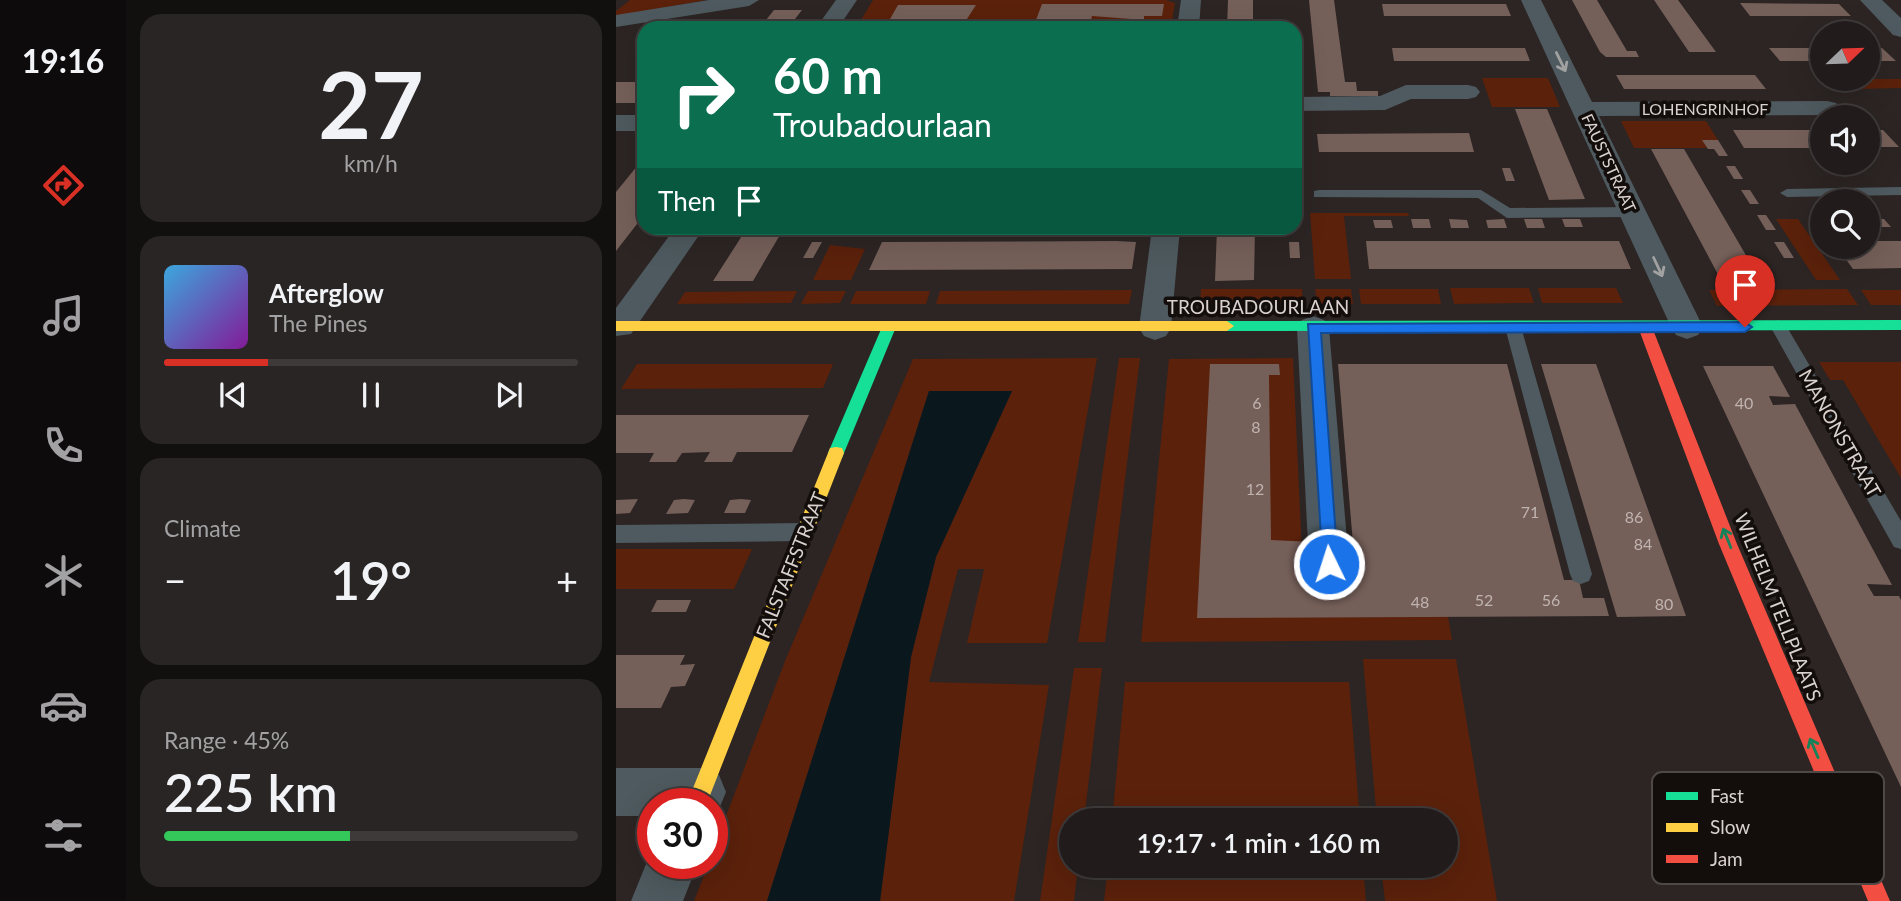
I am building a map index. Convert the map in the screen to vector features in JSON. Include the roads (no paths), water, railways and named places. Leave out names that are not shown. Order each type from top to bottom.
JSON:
[{"type":"street","points":[[616,20],[712,3],[748,0]]},
{"type":"street","points":[[832,21],[847,0]]},
{"type":"street","points":[[1189,21],[1191,0]]},
{"type":"street","name":"FAUSTSTRAAT","points":[[1531,0],[1686,327]]},
{"type":"street","points":[[1870,0],[1901,30]]},
{"type":"street","points":[[1302,104],[1385,103],[1406,92],[1468,92]]},
{"type":"street","points":[[616,107],[637,107]]},
{"type":"street","name":"LOHENGRINHOF","points":[[1584,109],[1810,108]]},
{"type":"street","points":[[616,123],[637,123]]},
{"type":"street","points":[[618,326],[685,235]]},
{"type":"street","points":[[1155,328],[1165,235]]},
{"type":"street","name":"TROUBADOURLAAN","points":[[618,326],[1313,328],[1901,325]]},
{"type":"street","name":"FALSTAFFSTRAAT","points":[[703,788],[803,533],[889,327]]},
{"type":"street","name":"WILHELM TELLPLAATS","points":[[1645,327],[1666,389],[1825,772]]},
{"type":"street","points":[[1313,328],[1329,564]]},
{"type":"street","points":[[616,792],[637,794]]},
{"type":"street","points":[[657,901],[666,879]]},
{"type":"street","name":"WILHELM TELLPLAATS","points":[[1872,884],[1879,901]]},
{"type":"lane","points":[[1787,193],[1901,191]]},
{"type":"lane","points":[[1319,194],[1482,194],[1507,213],[1632,212]]},
{"type":"lane","name":"MANONSTRAAT","points":[[1778,326],[1901,540]]},
{"type":"lane","points":[[1513,327],[1581,574]]},
{"type":"lane","points":[[616,534],[803,533]]}]
